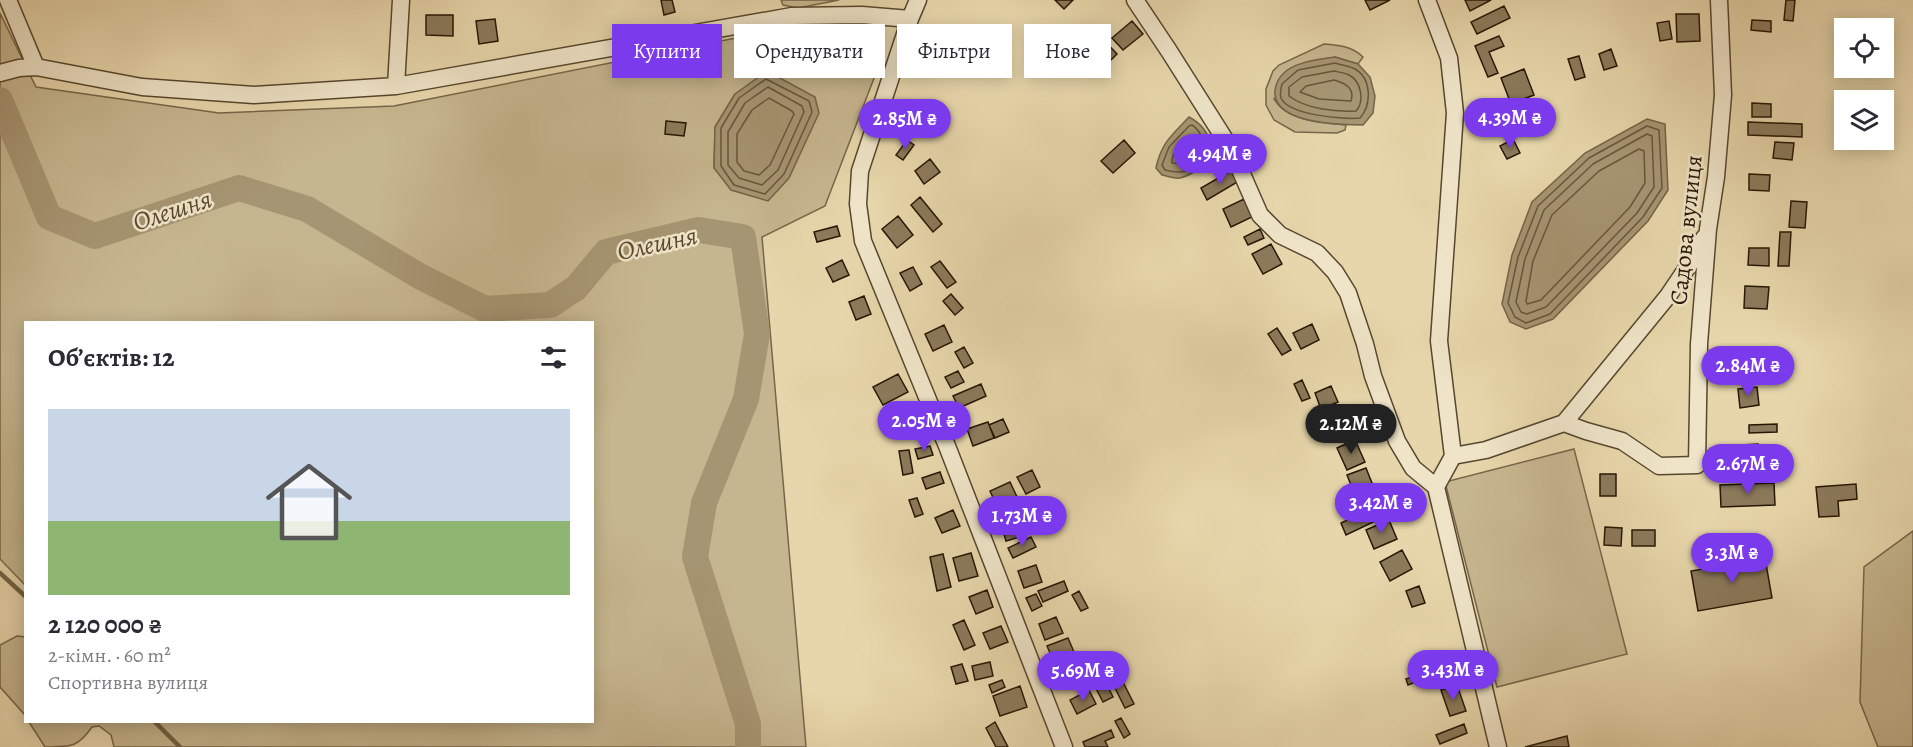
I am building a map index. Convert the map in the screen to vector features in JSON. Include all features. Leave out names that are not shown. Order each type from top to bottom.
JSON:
[{"type":"street","points":[[8,0],[36,67]]},
{"type":"street","points":[[396,86],[401,0]]},
{"type":"street","points":[[918,0],[860,171],[858,204],[863,241],[947,447],[1064,747]]},
{"type":"street","points":[[1135,0],[1231,149],[1260,215],[1280,235],[1317,253],[1335,272],[1348,294],[1373,376],[1397,441],[1413,468],[1436,487],[1498,747]]},
{"type":"street","points":[[1427,0],[1449,58],[1455,113],[1439,341],[1453,456],[1436,487]]},
{"type":"street","name":"Садова вулиця","points":[[1564,423],[1622,441],[1659,466],[1697,465],[1700,344],[1708,229],[1716,177],[1722,95],[1719,0]]},
{"type":"street","points":[[1,73],[19,68],[36,67],[142,87],[254,95],[396,86],[792,16],[862,15],[910,19]]},
{"type":"street","points":[[1453,456],[1486,450],[1564,423],[1668,297],[1693,259],[1708,229]]},
{"type":"shaded area","points":[[781,0],[839,0],[798,8],[783,5]]},
{"type":"shaded area","points":[[0,13],[36,87],[219,113],[394,106],[612,63],[612,78],[722,78],[722,41],[734,38],[734,78],[874,78],[825,206],[762,237],[806,747],[114,747],[111,735],[99,726],[92,727],[83,739],[73,744],[62,747],[45,747],[30,723],[594,723],[594,321],[24,321],[24,584],[0,559]],"holes":[[[735,94],[714,168],[715,127]]]},
{"type":"shaded area","points":[[1324,44],[1350,48],[1363,57],[1358,64],[1335,57],[1274,99],[1280,107],[1297,117],[1316,122],[1346,125],[1345,130],[1337,133],[1295,132],[1274,120],[1266,105],[1266,89],[1273,71],[1279,65]]},
{"type":"shaded area","points":[[1574,449],[1627,654],[1497,687],[1445,482]]},
{"type":"shaded area","points":[[1913,531],[1913,747],[1878,747],[1860,702],[1864,567]]},
{"type":"shaded area","points":[[17,636],[24,637],[24,714],[0,687],[0,645]]},
{"type":"water","points":[[1335,57],[1358,64],[1370,77],[1375,96],[1373,113],[1363,125],[1318,122],[1293,115],[1280,106],[1275,91],[1283,74],[1307,62]]},
{"type":"water","points":[[757,78],[780,78],[815,97],[819,113],[789,178],[768,201],[731,190],[714,168],[715,127],[735,94]]},
{"type":"water","points":[[1189,117],[1197,122],[1208,136],[1210,151],[1207,159],[1194,172],[1180,178],[1162,175],[1156,168],[1161,152],[1168,140]]},
{"type":"water","points":[[1647,119],[1665,124],[1668,190],[1648,221],[1553,319],[1526,329],[1510,322],[1502,304],[1512,255],[1532,202],[1585,153]]},
{"type":"building","points":[[661,0],[672,0],[675,12],[664,15]]},
{"type":"building","points":[[1055,0],[1073,0],[1064,9]]},
{"type":"building","points":[[1365,0],[1390,0],[1370,10]]},
{"type":"building","points":[[1465,0],[1491,0],[1470,11]]},
{"type":"building","points":[[1786,0],[1795,0],[1793,21],[1784,20]]},
{"type":"building","points":[[1504,6],[1510,18],[1477,34],[1471,22]]},
{"type":"building","points":[[1676,14],[1699,14],[1700,41],[1677,42]]},
{"type":"building","points":[[426,15],[453,15],[453,36],[426,35]]},
{"type":"building","points":[[495,19],[498,41],[479,44],[476,21]]},
{"type":"building","points":[[1752,20],[1771,21],[1771,32],[1751,30]]},
{"type":"building","points":[[1132,21],[1143,34],[1123,50],[1112,38]]},
{"type":"building","points":[[1669,21],[1672,39],[1660,41],[1657,23]]},
{"type":"building","points":[[1499,36],[1504,46],[1489,52],[1498,73],[1488,77],[1475,46]]},
{"type":"building","points":[[1111,48],[1117,54],[1111,60]]},
{"type":"building","points":[[1611,49],[1617,66],[1604,70],[1599,54]]},
{"type":"building","points":[[1579,56],[1585,77],[1575,80],[1568,59]]},
{"type":"building","points":[[1524,69],[1534,95],[1511,104],[1501,78]]},
{"type":"building","points":[[1752,103],[1771,104],[1771,117],[1752,117]]},
{"type":"building","points":[[666,121],[686,123],[684,136],[665,134]]},
{"type":"building","points":[[1748,122],[1802,124],[1802,137],[1748,135]]},
{"type":"building","points":[[1513,139],[1520,153],[1507,159],[1500,146]]},
{"type":"building","points":[[907,140],[914,145],[903,160],[896,155]]},
{"type":"building","points":[[1124,140],[1135,153],[1113,173],[1101,161]]},
{"type":"building","points":[[1775,142],[1794,143],[1792,160],[1773,158]]},
{"type":"building","points":[[930,159],[940,172],[924,184],[915,171]]},
{"type":"building","points":[[1232,170],[1239,181],[1207,200],[1201,188]]},
{"type":"building","points":[[1749,174],[1770,175],[1769,191],[1749,190]]},
{"type":"building","points":[[920,197],[942,224],[933,232],[911,205]]},
{"type":"building","points":[[1244,199],[1252,217],[1231,227],[1223,209]]},
{"type":"building","points":[[1791,201],[1807,202],[1805,228],[1789,227]]},
{"type":"building","points":[[898,216],[913,235],[897,248],[882,229]]},
{"type":"building","points":[[837,226],[840,236],[817,242],[814,232]]},
{"type":"building","points":[[1260,229],[1264,238],[1248,245],[1244,237]]},
{"type":"building","points":[[1780,232],[1791,232],[1789,266],[1778,266]]},
{"type":"building","points":[[1271,244],[1282,264],[1263,274],[1252,254]]},
{"type":"building","points":[[1749,248],[1769,248],[1769,266],[1748,265]]},
{"type":"building","points":[[842,260],[849,275],[833,282],[826,268]]},
{"type":"building","points":[[940,261],[956,282],[947,288],[931,267]]},
{"type":"building","points":[[913,267],[922,284],[910,291],[900,273]]},
{"type":"building","points":[[1745,286],[1769,287],[1767,309],[1744,308]]},
{"type":"building","points":[[951,294],[963,308],[955,315],[943,301]]},
{"type":"building","points":[[864,296],[871,314],[856,320],[849,302]]},
{"type":"building","points":[[1312,324],[1319,340],[1301,349],[1293,333]]},
{"type":"building","points":[[944,325],[952,342],[933,351],[925,334]]},
{"type":"building","points":[[1277,328],[1291,350],[1282,355],[1268,334]]},
{"type":"building","points":[[964,347],[973,363],[964,368],[955,352]]},
{"type":"building","points":[[1763,356],[1764,370],[1737,371],[1736,358]]},
{"type":"building","points":[[958,371],[964,382],[951,388],[945,377]]},
{"type":"building","points":[[898,374],[908,392],[883,405],[873,387]]},
{"type":"building","points":[[1302,380],[1310,398],[1302,401],[1294,384]]},
{"type":"building","points":[[981,384],[986,396],[959,408],[953,396]]},
{"type":"building","points":[[1331,386],[1338,402],[1321,409],[1315,393]]},
{"type":"building","points":[[1757,387],[1759,405],[1740,408],[1738,389]]},
{"type":"building","points":[[896,406],[901,427],[890,429],[886,408]]},
{"type":"building","points":[[1003,419],[1009,432],[995,438],[989,425]]},
{"type":"building","points":[[988,422],[994,438],[973,446],[967,429]]},
{"type":"building","points":[[918,424],[923,435],[912,439],[907,429]]},
{"type":"building","points":[[1777,424],[1777,432],[1749,433],[1749,425]]},
{"type":"building","points":[[1355,440],[1365,462],[1347,470],[1337,448]]},
{"type":"building","points":[[1758,444],[1759,459],[1741,460],[1741,445]]},
{"type":"building","points":[[930,446],[933,455],[918,459],[915,449]]},
{"type":"building","points":[[909,450],[913,473],[903,475],[899,451]]},
{"type":"building","points":[[1366,468],[1372,483],[1353,490],[1347,475]]},
{"type":"building","points":[[1032,470],[1040,487],[1026,494],[1017,477]]},
{"type":"building","points":[[940,472],[944,483],[926,489],[922,478]]},
{"type":"building","points":[[1600,474],[1616,474],[1616,496],[1600,496]]},
{"type":"building","points":[[1010,482],[1018,499],[998,508],[990,491]]},
{"type":"building","points":[[1774,483],[1775,505],[1721,507],[1720,485]]},
{"type":"building","points":[[1856,484],[1857,499],[1838,501],[1839,516],[1819,517],[1816,487]]},
{"type":"building","points":[[1357,493],[1364,508],[1344,517],[1337,502]]},
{"type":"building","points":[[917,498],[923,514],[915,517],[909,500]]},
{"type":"building","points":[[1039,499],[1049,524],[1037,529],[1027,504]]},
{"type":"building","points":[[1380,504],[1386,516],[1346,535],[1341,523]]},
{"type":"building","points":[[953,510],[960,526],[942,533],[935,518]]},
{"type":"building","points":[[1389,520],[1397,539],[1374,549],[1366,530]]},
{"type":"building","points":[[1019,521],[1023,536],[1006,541],[1002,527]]},
{"type":"building","points":[[1605,527],[1622,528],[1621,546],[1604,545]]},
{"type":"building","points":[[1632,530],[1655,530],[1655,546],[1632,546]]},
{"type":"building","points":[[1031,537],[1036,547],[1013,558],[1008,548]]},
{"type":"building","points":[[1402,550],[1412,569],[1390,581],[1380,562]]},
{"type":"building","points":[[971,553],[978,576],[959,581],[953,558]]},
{"type":"building","points":[[943,554],[951,587],[937,591],[930,557]]},
{"type":"building","points":[[1765,558],[1772,598],[1698,611],[1691,571]]},
{"type":"building","points":[[1036,565],[1042,582],[1024,588],[1018,571]]},
{"type":"building","points":[[1064,581],[1068,591],[1043,602],[1038,591]]},
{"type":"building","points":[[1419,586],[1425,603],[1412,607],[1406,591]]},
{"type":"building","points":[[987,590],[993,607],[976,614],[969,597]]},
{"type":"building","points":[[1079,591],[1088,608],[1081,611],[1072,595]]},
{"type":"building","points":[[1036,594],[1042,606],[1032,611],[1026,598]]},
{"type":"building","points":[[1056,617],[1063,633],[1045,640],[1039,624]]},
{"type":"building","points":[[964,620],[975,645],[964,650],[953,625]]},
{"type":"building","points":[[1001,626],[1008,642],[990,649],[983,633]]},
{"type":"building","points":[[1068,638],[1077,659],[1056,667],[1047,646]]},
{"type":"building","points":[[1441,653],[1446,671],[1426,678],[1420,659]]},
{"type":"building","points":[[990,662],[993,676],[975,680],[972,666]]},
{"type":"building","points":[[962,664],[968,681],[956,684],[951,667]]},
{"type":"building","points":[[1098,668],[1113,697],[1103,702],[1088,673]]},
{"type":"building","points":[[1424,673],[1426,678],[1408,685],[1406,679]]},
{"type":"building","points":[[1002,680],[1005,687],[992,693],[989,685]]},
{"type":"building","points":[[1123,682],[1134,704],[1125,708],[1114,686]]},
{"type":"building","points":[[1457,685],[1466,711],[1450,716],[1441,690]]},
{"type":"building","points":[[1020,686],[1027,707],[1000,716],[993,696]]},
{"type":"building","points":[[1089,690],[1096,704],[1077,714],[1070,700]]},
{"type":"building","points":[[1121,718],[1130,734],[1124,738],[1115,721]]},
{"type":"building","points":[[995,722],[1008,747],[996,747],[986,728]]},
{"type":"building","points":[[1464,724],[1467,733],[1440,744],[1436,735]]},
{"type":"building","points":[[1111,730],[1114,737],[1105,741],[1108,747],[1085,747],[1083,742]]},
{"type":"building","points":[[1567,736],[1569,747],[1525,747]]},
{"type":"waterway","name":"Олешня","points":[[0,100],[49,217],[95,236],[239,188],[307,209],[421,277],[485,309],[550,305],[576,288],[606,252],[699,230],[743,237],[757,334],[746,399],[704,503],[695,557],[748,724],[748,747]]},
{"type":"waterway","points":[[0,573],[24,595]]},
{"type":"waterway","points":[[156,723],[180,747]]}]
